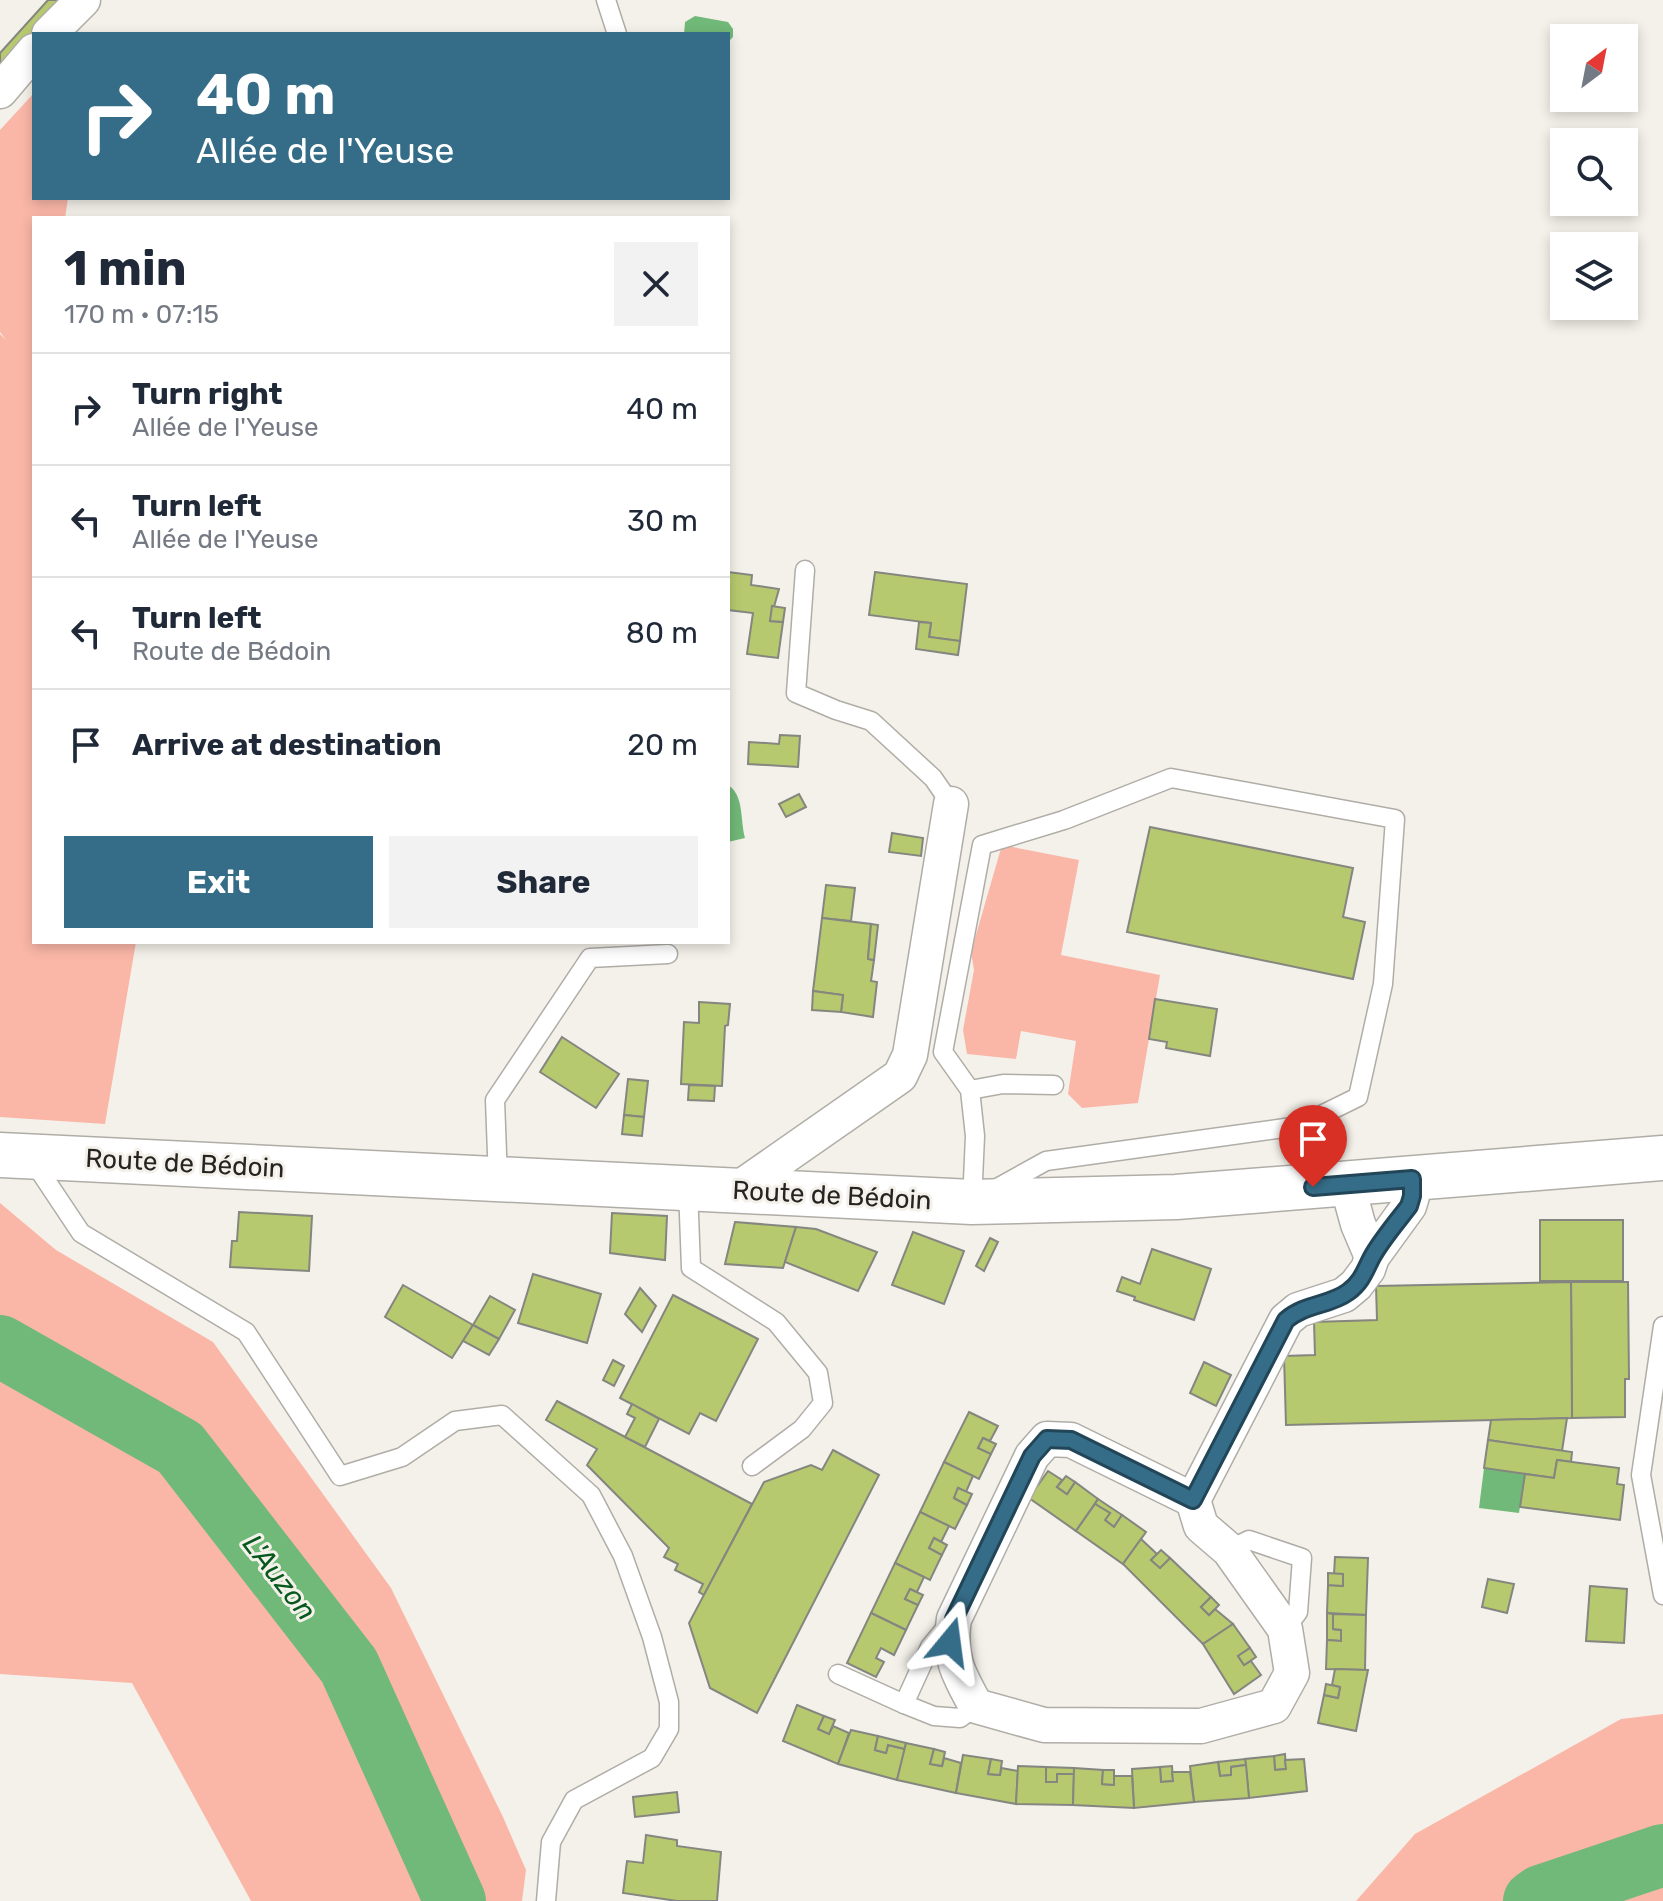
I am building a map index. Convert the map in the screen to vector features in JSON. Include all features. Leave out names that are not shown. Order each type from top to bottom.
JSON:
[{"type":"main road","name":"Route de Bédoin","points":[[15,1155],[972,1202],[1176,1197],[1663,1158]]},
{"type":"street","points":[[51,32],[83,0]]},
{"type":"street","points":[[0,91],[32,53]]},
{"type":"street","points":[[738,1189],[900,1076],[910,1055],[951,804]]},
{"type":"street","points":[[1193,1500],[1071,1440],[1047,1439],[1032,1456],[954,1619],[950,1642],[957,1672],[976,1706],[1044,1725],[1201,1726],[1274,1706],[1292,1673],[1285,1629],[1229,1550],[1201,1526],[1193,1500],[1286,1320],[1298,1310],[1344,1295],[1356,1285],[1409,1206],[1412,1179]]},
{"type":"street","points":[[1347,1184],[1358,1224],[1372,1257]]},
{"type":"lane","points":[[606,0],[616,32]]},
{"type":"lane","points":[[805,570],[796,693],[871,721],[933,778],[951,804]]},
{"type":"lane","points":[[1171,778],[1395,819],[1383,984],[1358,1097],[1299,1126],[1046,1161],[972,1202],[975,1136],[970,1090],[943,1052],[982,845],[1064,820],[1171,778]]},
{"type":"lane","points":[[498,1180],[495,1100],[590,958],[668,954]]},
{"type":"lane","points":[[970,1090],[1003,1084],[1054,1085]]},
{"type":"lane","points":[[15,1155],[81,1233],[246,1332],[340,1476],[402,1457],[455,1421],[502,1415],[591,1495],[623,1556],[652,1637],[669,1702],[669,1729],[652,1758],[574,1800],[551,1842],[546,1901]]},
{"type":"lane","points":[[688,1188],[691,1268],[776,1322],[818,1373],[823,1403],[802,1429],[752,1466]]},
{"type":"lane","points":[[1663,1326],[1641,1475],[1663,1595]]},
{"type":"lane","points":[[1229,1550],[1249,1540],[1302,1558],[1298,1612],[1285,1629]]},
{"type":"lane","points":[[904,1704],[930,1647],[954,1619]]},
{"type":"lane","points":[[838,1674],[934,1716],[960,1718],[976,1706]]},
{"type":"shaded area","points":[[695,16],[728,22],[733,29],[733,37],[730,40],[730,32],[684,32],[685,22]]},
{"type":"shaded area","points":[[32,95],[32,200],[68,200],[65,216],[32,216],[32,944],[136,944],[105,1124],[0,1117],[0,334],[6,340],[0,332],[0,130]]},
{"type":"shaded area","points":[[730,787],[739,801],[745,838],[730,842]]},
{"type":"shaded area","points":[[1002,845],[1079,860],[1061,955],[1160,975],[1138,1103],[1082,1108],[1068,1094],[1076,1041],[1021,1031],[1016,1059],[967,1054],[963,1030],[974,970],[971,952]]},
{"type":"shaded area","points":[[0,1203],[56,1250],[213,1342],[391,1588],[526,1870],[522,1901],[251,1901],[132,1683],[0,1674]]},
{"type":"shaded area","points":[[1484,1468],[1525,1474],[1519,1513],[1479,1508]]},
{"type":"shaded area","points":[[1663,1714],[1663,1901],[1356,1901],[1415,1834],[1621,1719]]},
{"type":"building","points":[[48,0],[62,0],[0,69],[0,53]]},
{"type":"building","points":[[730,572],[752,575],[751,585],[779,589],[770,621],[783,622],[778,658],[747,654],[753,613],[730,610]]},
{"type":"building","points":[[875,572],[967,584],[960,641],[929,637],[931,623],[869,615]]},
{"type":"building","points":[[772,606],[785,608],[783,622],[770,621]]},
{"type":"building","points":[[919,622],[931,623],[929,637],[960,641],[958,655],[916,649]]},
{"type":"building","points":[[780,735],[800,736],[798,767],[748,764],[749,742],[779,744]]},
{"type":"building","points":[[799,794],[806,807],[786,817],[779,804]]},
{"type":"building","points":[[1150,827],[1353,868],[1343,917],[1365,922],[1353,979],[1127,932]]},
{"type":"building","points":[[892,833],[923,838],[921,856],[889,852]]},
{"type":"building","points":[[826,885],[855,888],[851,921],[822,918]]},
{"type":"building","points":[[822,918],[871,924],[868,959],[874,960],[871,981],[877,982],[873,1017],[841,1012],[843,995],[813,991]]},
{"type":"building","points":[[871,924],[878,925],[874,960],[868,959]]},
{"type":"building","points":[[813,991],[843,995],[841,1012],[812,1010]]},
{"type":"building","points":[[1155,999],[1217,1009],[1210,1056],[1166,1048],[1167,1042],[1149,1039]]},
{"type":"building","points":[[699,1002],[730,1004],[728,1025],[725,1026],[722,1086],[681,1084],[684,1022],[699,1023]]},
{"type":"building","points":[[562,1037],[619,1074],[596,1108],[540,1072]]},
{"type":"building","points":[[628,1079],[648,1081],[644,1117],[624,1115]]},
{"type":"building","points":[[689,1085],[715,1086],[714,1101],[688,1100]]},
{"type":"building","points":[[624,1115],[644,1117],[642,1136],[622,1134]]},
{"type":"building","points":[[239,1212],[312,1216],[309,1271],[230,1267],[232,1241],[237,1241]]},
{"type":"building","points":[[612,1213],[667,1216],[665,1260],[610,1253]]},
{"type":"building","points":[[1540,1220],[1623,1220],[1623,1281],[1540,1281]]},
{"type":"building","points":[[735,1222],[796,1227],[783,1268],[725,1264]]},
{"type":"building","points":[[796,1227],[816,1229],[877,1252],[858,1291],[785,1262]]},
{"type":"building","points":[[913,1232],[964,1251],[944,1304],[892,1285]]},
{"type":"building","points":[[990,1238],[998,1242],[984,1271],[976,1266]]},
{"type":"building","points":[[1152,1249],[1211,1269],[1194,1320],[1134,1300],[1135,1297],[1117,1291],[1122,1277],[1140,1284]]},
{"type":"building","points":[[533,1274],[601,1294],[587,1343],[518,1323]]},
{"type":"building","points":[[1571,1282],[1628,1282],[1629,1379],[1625,1379],[1625,1417],[1572,1418]]},
{"type":"building","points":[[1571,1282],[1572,1418],[1286,1425],[1284,1356],[1315,1355],[1314,1322],[1377,1320],[1376,1286]]},
{"type":"building","points":[[403,1285],[473,1325],[452,1358],[385,1317]]},
{"type":"building","points":[[640,1288],[656,1306],[642,1332],[625,1314]]},
{"type":"building","points":[[673,1295],[758,1339],[716,1421],[700,1413],[689,1434],[620,1398]]},
{"type":"building","points":[[490,1296],[515,1310],[499,1339],[473,1325]]},
{"type":"building","points":[[473,1325],[499,1339],[489,1355],[463,1341]]},
{"type":"building","points":[[613,1360],[624,1366],[614,1386],[603,1380]]},
{"type":"building","points":[[1204,1362],[1231,1375],[1216,1406],[1190,1393]]},
{"type":"building","points":[[557,1401],[752,1504],[704,1595],[699,1592],[703,1584],[675,1570],[678,1564],[664,1557],[669,1548],[587,1465],[597,1449],[546,1420]]},
{"type":"building","points":[[632,1404],[659,1419],[645,1447],[625,1437],[635,1418],[627,1414]]},
{"type":"building","points":[[969,1412],[998,1426],[990,1441],[983,1438],[978,1448],[991,1454],[979,1479],[944,1462]]},
{"type":"building","points":[[1567,1418],[1562,1451],[1488,1440],[1491,1420]]},
{"type":"building","points":[[983,1438],[996,1444],[991,1454],[978,1448]]},
{"type":"building","points":[[1488,1440],[1572,1452],[1571,1462],[1557,1460],[1554,1478],[1484,1468]]},
{"type":"building","points":[[833,1450],[879,1475],[757,1713],[710,1688],[689,1623],[764,1482],[811,1465],[822,1470]]},
{"type":"building","points":[[1557,1460],[1619,1468],[1617,1484],[1624,1485],[1620,1520],[1520,1507],[1525,1474],[1554,1478]]},
{"type":"building","points":[[944,1462],[973,1476],[966,1492],[958,1488],[954,1498],[967,1505],[955,1529],[920,1512]]},
{"type":"building","points":[[1048,1471],[1062,1480],[1057,1487],[1067,1494],[1075,1482],[1098,1499],[1076,1531],[1029,1498]]},
{"type":"building","points":[[1066,1476],[1075,1482],[1067,1494],[1057,1487]]},
{"type":"building","points":[[958,1488],[972,1494],[967,1505],[954,1498]]},
{"type":"building","points":[[1098,1499],[1122,1515],[1114,1527],[1105,1520],[1110,1513],[1095,1504]]},
{"type":"building","points":[[1095,1504],[1110,1513],[1105,1520],[1114,1527],[1122,1515],[1146,1532],[1123,1564],[1076,1531]]},
{"type":"building","points":[[920,1512],[949,1526],[941,1542],[934,1538],[929,1548],[942,1555],[930,1580],[895,1563]]},
{"type":"building","points":[[934,1538],[947,1545],[942,1555],[929,1548]]},
{"type":"building","points":[[1141,1539],[1157,1554],[1151,1560],[1160,1568],[1170,1558],[1211,1597],[1201,1607],[1209,1615],[1215,1609],[1233,1624],[1203,1644],[1123,1564]]},
{"type":"building","points":[[1161,1550],[1170,1558],[1160,1568],[1151,1560]]},
{"type":"building","points":[[1335,1557],[1368,1558],[1366,1615],[1327,1613],[1328,1585],[1343,1586],[1343,1574],[1334,1574]]},
{"type":"building","points":[[895,1563],[924,1577],[917,1592],[910,1589],[905,1599],[918,1605],[906,1630],[871,1613]]},
{"type":"building","points":[[1328,1573],[1343,1574],[1343,1586],[1328,1585]]},
{"type":"building","points":[[1488,1579],[1514,1584],[1507,1613],[1482,1607]]},
{"type":"building","points":[[1590,1586],[1627,1589],[1624,1643],[1586,1641]]},
{"type":"building","points":[[910,1589],[923,1595],[918,1605],[905,1599]]},
{"type":"building","points":[[1211,1597],[1219,1605],[1209,1615],[1201,1607]]},
{"type":"building","points":[[871,1613],[906,1630],[894,1655],[881,1648],[876,1658],[884,1662],[876,1677],[847,1663]]},
{"type":"building","points":[[1327,1613],[1333,1614],[1333,1629],[1341,1630],[1341,1641],[1327,1640]]},
{"type":"building","points":[[1333,1614],[1366,1615],[1365,1670],[1326,1669],[1327,1640],[1341,1641],[1341,1630],[1333,1629]]},
{"type":"building","points":[[1233,1624],[1250,1648],[1238,1656],[1244,1665],[1251,1661],[1261,1675],[1234,1694],[1203,1644]]},
{"type":"building","points":[[1250,1648],[1256,1657],[1244,1665],[1238,1656]]},
{"type":"building","points":[[1335,1669],[1368,1670],[1356,1731],[1318,1723],[1324,1695],[1338,1698],[1340,1687],[1332,1685]]},
{"type":"building","points":[[1326,1684],[1340,1687],[1338,1698],[1324,1695]]},
{"type":"building","points":[[797,1705],[824,1716],[818,1729],[829,1734],[833,1726],[849,1733],[838,1764],[783,1741]]},
{"type":"building","points":[[824,1716],[835,1720],[829,1734],[818,1729]]},
{"type":"building","points":[[851,1730],[878,1736],[875,1750],[886,1753],[888,1745],[905,1749],[897,1780],[838,1764]]},
{"type":"building","points":[[878,1736],[906,1743],[905,1749],[888,1745],[886,1753],[875,1750]]},
{"type":"building","points":[[906,1743],[934,1749],[930,1764],[942,1766],[944,1758],[961,1763],[956,1793],[897,1780]]},
{"type":"building","points":[[934,1749],[945,1752],[942,1766],[930,1764]]},
{"type":"building","points":[[1285,1754],[1286,1769],[1275,1770],[1274,1756]]},
{"type":"building","points":[[963,1755],[991,1759],[988,1774],[1000,1775],[1001,1768],[1018,1771],[1016,1804],[956,1793]]},
{"type":"building","points":[[1274,1756],[1275,1770],[1286,1769],[1285,1760],[1304,1759],[1307,1791],[1249,1798],[1245,1759]]},
{"type":"building","points":[[991,1759],[1002,1761],[1000,1775],[988,1774]]},
{"type":"building","points":[[1245,1759],[1246,1765],[1231,1767],[1231,1775],[1220,1776],[1218,1762]]},
{"type":"building","points":[[1218,1762],[1220,1776],[1231,1775],[1231,1767],[1246,1765],[1249,1798],[1194,1802],[1190,1766]]},
{"type":"building","points":[[1018,1766],[1046,1767],[1046,1782],[1057,1782],[1057,1774],[1074,1774],[1073,1805],[1016,1804]]},
{"type":"building","points":[[1172,1766],[1173,1781],[1161,1782],[1160,1767]]},
{"type":"building","points":[[1046,1767],[1074,1768],[1074,1774],[1057,1774],[1057,1782],[1046,1782]]},
{"type":"building","points":[[1160,1767],[1161,1782],[1173,1781],[1172,1772],[1190,1772],[1194,1802],[1134,1808],[1132,1769]]},
{"type":"building","points":[[1074,1768],[1103,1770],[1102,1784],[1114,1785],[1114,1776],[1132,1776],[1134,1808],[1073,1805]]},
{"type":"building","points":[[1103,1770],[1114,1770],[1114,1785],[1102,1784]]},
{"type":"building","points":[[677,1792],[679,1812],[635,1817],[633,1797]]},
{"type":"building","points":[[646,1835],[677,1840],[677,1846],[721,1852],[717,1901],[677,1901],[623,1893],[627,1861],[643,1863]]},
{"type":"waterway","name":"L'Auzon","points":[[0,1346],[180,1448],[349,1666],[455,1901]]},
{"type":"waterway","name":"L'Auzon","points":[[1534,1901],[1663,1855]]},
{"type":"route","points":[[950,1642],[954,1619],[1032,1456],[1047,1439],[1071,1440],[1193,1500],[1286,1320],[1298,1310],[1344,1295],[1356,1285],[1409,1206],[1412,1196],[1412,1179],[1313,1187]]}]
